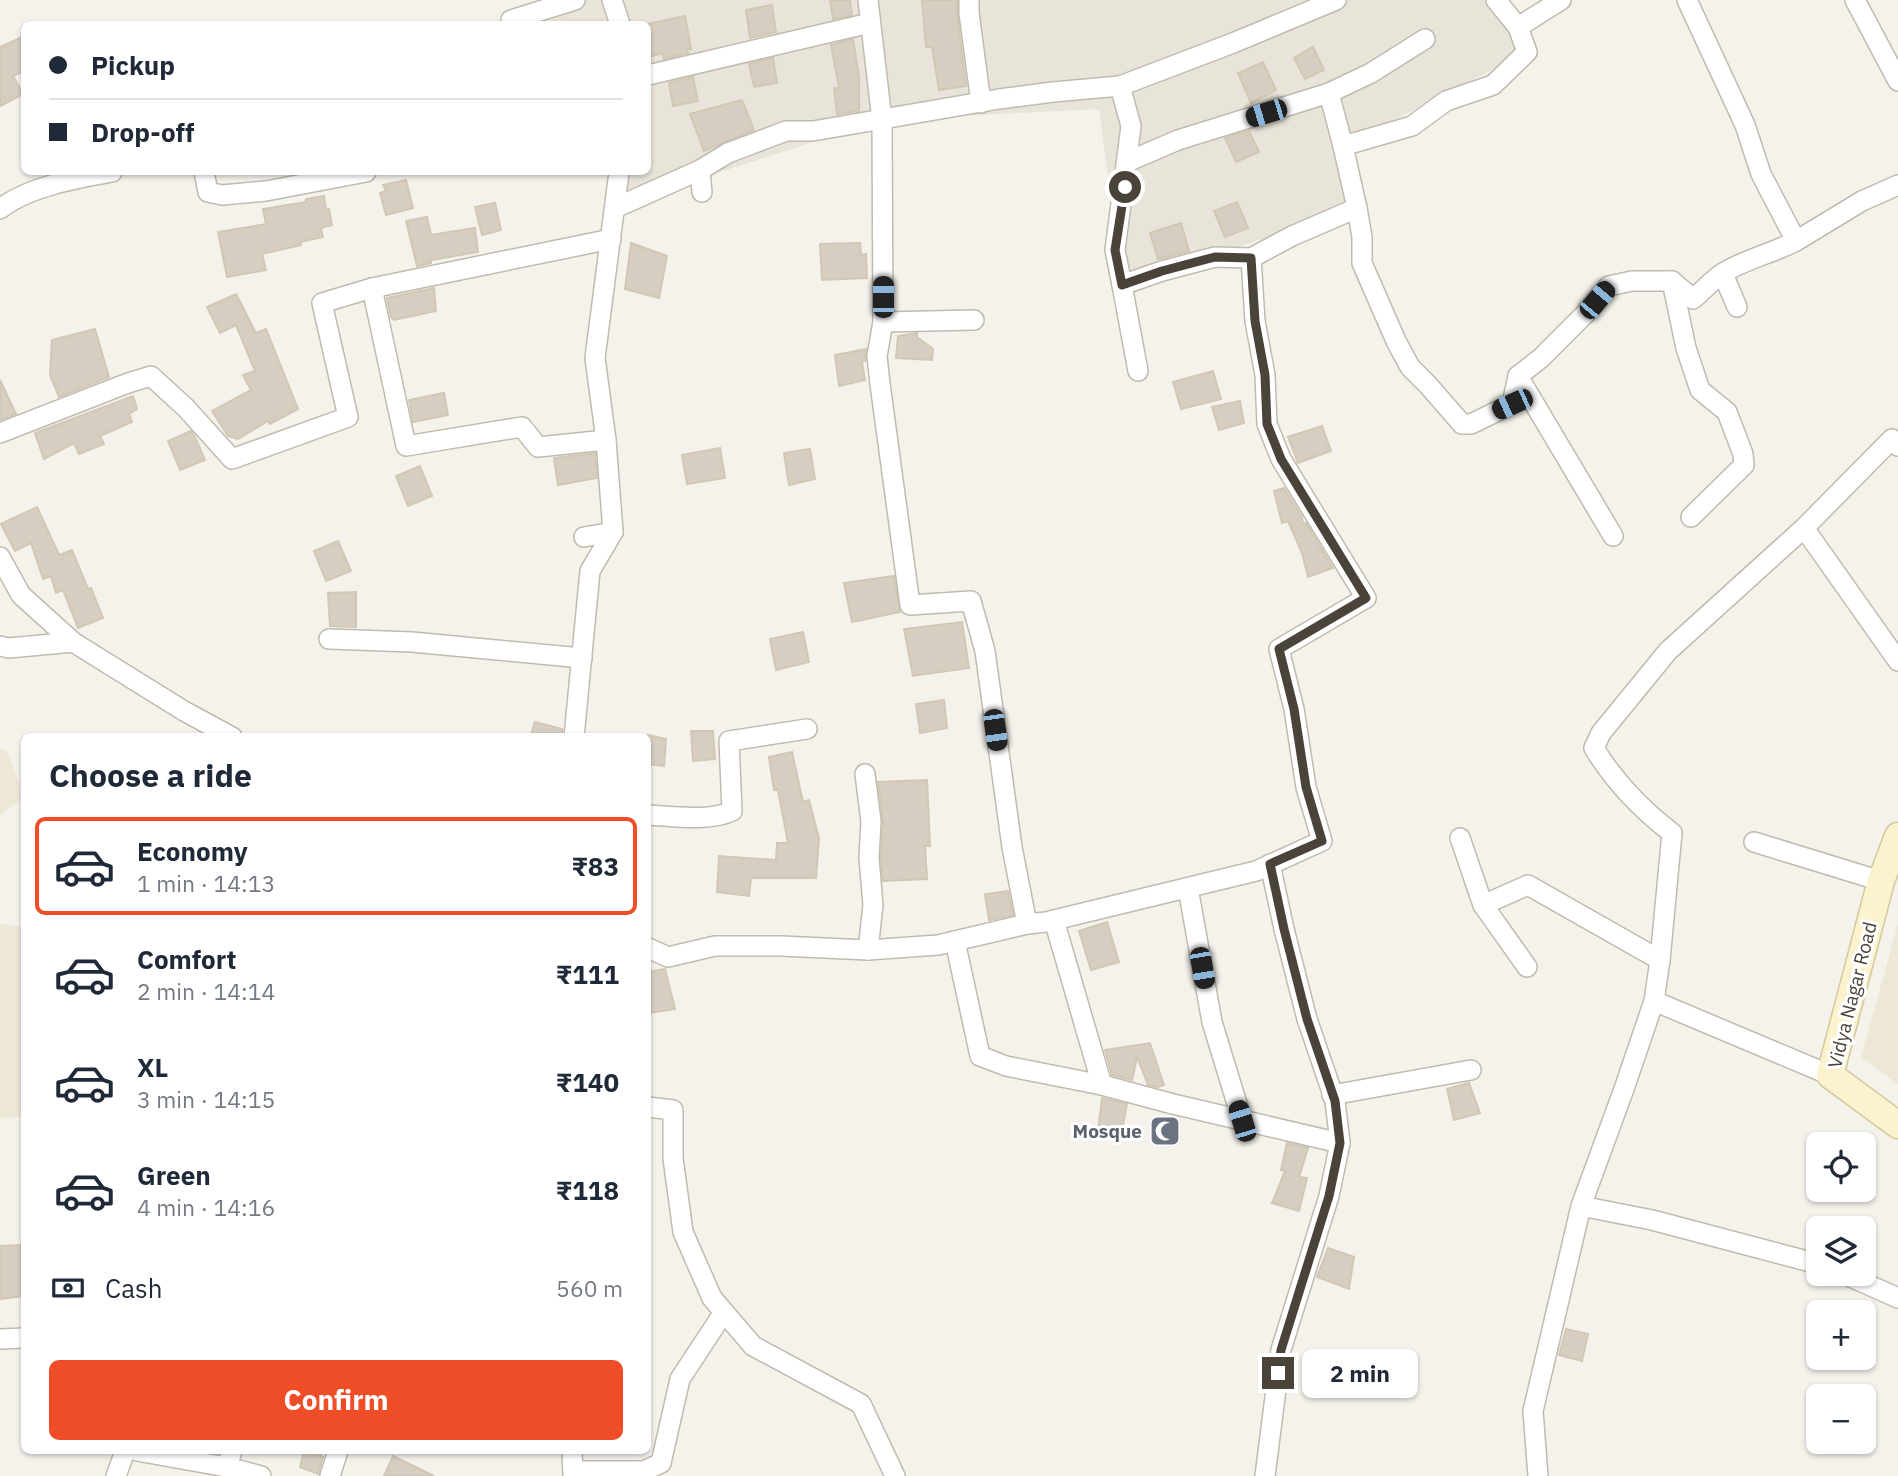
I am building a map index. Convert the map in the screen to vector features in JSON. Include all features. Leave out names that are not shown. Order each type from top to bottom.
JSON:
[{"type":"main road","name":"Vidya Nagar Road","points":[[1898,836],[1881,881],[1830,1075],[1898,1125]]},
{"type":"street","points":[[510,20],[575,0]]},
{"type":"street","points":[[612,0],[619,21]]},
{"type":"street","points":[[867,0],[882,120],[883,323],[877,356],[910,605],[971,601],[985,651],[1012,847],[1027,924]]},
{"type":"street","points":[[969,0],[981,103]]},
{"type":"street","points":[[615,208],[700,170],[729,153],[786,131],[813,131],[1053,92],[1120,86],[1336,0]]},
{"type":"street","points":[[1343,146],[1412,126],[1446,101],[1493,85],[1527,52],[1518,27],[1496,0]]},
{"type":"street","points":[[1518,27],[1561,0]]},
{"type":"street","points":[[1687,0],[1745,125],[1761,174],[1796,241]]},
{"type":"street","points":[[1855,0],[1891,47],[1898,81]]},
{"type":"street","points":[[651,74],[870,23]]},
{"type":"street","points":[[1127,163],[1178,140],[1329,93],[1371,73],[1426,39]]},
{"type":"street","points":[[1120,86],[1131,126],[1115,250],[1138,370]]},
{"type":"street","points":[[1329,93],[1357,208],[1362,237],[1362,263],[1410,367],[1462,424],[1471,424],[1512,404],[1518,376],[1541,358],[1609,286],[1632,281],[1672,281],[1693,299],[1723,274],[1779,250],[1862,201],[1898,185]]},
{"type":"street","points":[[700,170],[702,192]]},
{"type":"street","points":[[0,209],[8,203],[60,182],[96,175]]},
{"type":"street","points":[[205,175],[208,192],[222,195],[266,191],[352,175]]},
{"type":"street","points":[[574,733],[590,571],[613,532],[606,440],[595,358],[619,175]]},
{"type":"street","points":[[1122,285],[1215,257],[1251,258],[1292,236],[1357,208]]},
{"type":"street","points":[[0,433],[152,376],[186,408],[232,459],[348,417],[322,303],[372,288],[611,239]]},
{"type":"street","points":[[651,949],[668,957],[715,946],[868,950],[939,945],[1256,871],[1322,841],[1306,787],[1294,709],[1279,649],[1366,598],[1281,459],[1267,424],[1265,375],[1255,321],[1251,258]]},
{"type":"street","points":[[1723,274],[1737,307]]},
{"type":"street","points":[[1672,281],[1686,348],[1700,390],[1727,412],[1743,454],[1744,465],[1690,517]]},
{"type":"street","points":[[372,288],[406,446],[522,427],[538,447],[606,440]]},
{"type":"street","points":[[883,323],[974,320]]},
{"type":"street","points":[[1518,376],[1613,536]]},
{"type":"street","points":[[1538,1476],[1533,1411],[1581,1206],[1654,1000],[1672,833],[1647,813],[1594,748],[1606,726],[1668,651],[1804,528],[1892,439],[1898,446]]},
{"type":"street","points":[[1804,528],[1898,661]]},
{"type":"street","points":[[584,537],[613,532]]},
{"type":"street","points":[[0,557],[21,595],[73,642],[225,733]]},
{"type":"street","points":[[329,639],[412,642],[582,658]]},
{"type":"street","points":[[0,646],[9,648],[73,642]]},
{"type":"street","points":[[651,815],[699,817],[732,811],[729,741],[807,729]]},
{"type":"street","points":[[865,774],[870,821],[869,858],[873,905],[868,950]]},
{"type":"street","points":[[1460,838],[1483,905],[1527,967]]},
{"type":"street","points":[[1754,842],[1881,881]]},
{"type":"street","points":[[1265,1476],[1281,1350],[1329,1196],[1340,1143],[1335,1101],[1307,1019],[1270,864]]},
{"type":"street","points":[[1483,905],[1528,884],[1660,961]]},
{"type":"street","points":[[1188,888],[1212,1022],[1242,1121]]},
{"type":"street","points":[[1054,920],[1102,1085]]},
{"type":"street","points":[[955,941],[980,1056],[1006,1066],[1102,1085],[1340,1143]]},
{"type":"street","points":[[1654,1000],[1830,1075]]},
{"type":"street","points":[[1332,1095],[1471,1070]]},
{"type":"street","points":[[651,1107],[673,1110],[673,1158],[683,1232],[712,1298],[754,1346],[861,1404],[895,1476]]},
{"type":"street","points":[[1581,1206],[1652,1220],[1806,1261]]},
{"type":"street","points":[[1871,1286],[1898,1298]]},
{"type":"street","points":[[572,1454],[574,1474],[644,1471],[661,1463],[680,1379],[724,1312]]},
{"type":"street","points":[[0,1339],[21,1338]]},
{"type":"street","points":[[116,1476],[124,1454]]},
{"type":"street","points":[[172,1454],[230,1459],[261,1476]]},
{"type":"street","points":[[330,1476],[337,1454]]},
{"type":"shaded area","points":[[541,0],[1495,0],[1527,52],[1343,146],[1357,208],[1122,285],[1099,109],[882,120],[633,200],[621,175],[651,175],[651,21],[552,21]]},
{"type":"shaded area","points":[[0,749],[7,751],[21,789],[21,799],[0,815]]},
{"type":"shaded area","points":[[0,924],[21,927],[21,1117],[0,1118]]},
{"type":"shaded area","points":[[1898,924],[1898,1084],[1861,1057]]},
{"type":"building","points":[[830,0],[850,0],[852,15],[833,19]]},
{"type":"building","points":[[922,0],[957,0],[966,86],[939,90],[932,47],[926,47]]},
{"type":"building","points":[[772,5],[776,32],[750,38],[746,10]]},
{"type":"building","points":[[685,16],[691,49],[687,49],[688,53],[664,59],[663,53],[651,56],[651,23]]},
{"type":"building","points":[[21,37],[21,72],[13,76],[21,95],[0,106],[0,47]]},
{"type":"building","points":[[853,39],[859,77],[859,111],[837,114],[834,88],[839,88],[831,45]]},
{"type":"building","points":[[1313,47],[1324,70],[1305,79],[1294,58]]},
{"type":"building","points":[[773,58],[777,83],[754,87],[749,64]]},
{"type":"building","points":[[1263,62],[1276,90],[1251,103],[1238,73]]},
{"type":"building","points":[[693,77],[698,101],[673,106],[669,83]]},
{"type":"building","points":[[742,100],[754,130],[704,151],[690,114]]},
{"type":"building","points":[[1249,131],[1259,152],[1236,162],[1225,138]]},
{"type":"building","points":[[406,180],[413,208],[386,215],[380,193],[386,191],[383,185]]},
{"type":"building","points":[[324,196],[332,225],[321,228],[323,237],[262,254],[266,270],[227,277],[218,232],[266,224],[263,209],[306,202],[306,199]]},
{"type":"building","points":[[1237,202],[1248,228],[1225,237],[1214,211]]},
{"type":"building","points":[[495,203],[501,230],[482,235],[475,207]]},
{"type":"building","points":[[427,217],[431,235],[475,228],[478,252],[431,260],[431,263],[417,266],[406,221]]},
{"type":"building","points":[[1181,223],[1189,251],[1158,259],[1150,233]]},
{"type":"building","points":[[631,243],[667,256],[659,298],[625,289]]},
{"type":"building","points":[[860,243],[861,255],[866,254],[867,278],[822,280],[820,244]]},
{"type":"building","points":[[434,288],[436,311],[394,320],[391,317],[387,298]]},
{"type":"building","points":[[236,294],[256,333],[266,329],[298,409],[270,424],[268,421],[238,439],[228,436],[212,411],[251,390],[243,375],[255,371],[236,325],[220,333],[207,307]]},
{"type":"building","points":[[95,329],[109,377],[59,397],[50,375],[52,340]]},
{"type":"building","points":[[917,333],[917,337],[933,349],[932,360],[896,358],[898,336]]},
{"type":"building","points":[[866,349],[865,361],[862,362],[865,380],[839,386],[835,355]]},
{"type":"building","points":[[1213,371],[1221,399],[1181,409],[1173,382]]},
{"type":"building","points":[[0,380],[16,414],[0,420]]},
{"type":"building","points":[[444,393],[448,415],[413,422],[409,400]]},
{"type":"building","points":[[133,396],[137,409],[129,414],[132,422],[100,436],[104,444],[79,454],[74,443],[44,459],[35,433]]},
{"type":"building","points":[[1240,401],[1244,423],[1219,430],[1212,407]]},
{"type":"building","points":[[1322,426],[1331,451],[1298,463],[1288,437]]},
{"type":"building","points":[[191,431],[205,460],[180,470],[168,441]]},
{"type":"building","points":[[720,448],[725,478],[687,484],[682,455]]},
{"type":"building","points":[[810,449],[815,479],[789,485],[784,453]]},
{"type":"building","points":[[595,453],[597,478],[558,485],[554,458]]},
{"type":"building","points":[[420,466],[432,496],[408,506],[396,476]]},
{"type":"building","points":[[1284,488],[1302,517],[1303,524],[1306,523],[1333,568],[1308,577],[1302,553],[1288,521],[1282,523],[1274,491]]},
{"type":"building","points":[[37,507],[59,555],[72,550],[103,618],[78,628],[63,590],[56,593],[51,576],[43,579],[31,543],[15,551],[1,524]]},
{"type":"building","points":[[338,541],[351,571],[326,581],[314,551]]},
{"type":"building","points":[[894,576],[900,612],[852,622],[844,583]]},
{"type":"building","points":[[356,592],[356,627],[330,626],[328,593]]},
{"type":"building","points":[[962,622],[969,668],[913,676],[904,629]]},
{"type":"building","points":[[803,632],[809,662],[776,670],[770,639]]},
{"type":"building","points":[[944,700],[947,728],[920,733],[916,704]]},
{"type":"building","points":[[535,722],[562,729],[562,733],[531,733]]},
{"type":"building","points":[[691,731],[713,731],[715,759],[693,761]]},
{"type":"building","points":[[651,736],[666,739],[664,766],[651,764]]},
{"type":"building","points":[[792,752],[803,802],[809,800],[819,838],[816,878],[751,878],[749,896],[717,892],[719,856],[776,860],[777,843],[788,843],[778,790],[774,790],[769,757]]},
{"type":"building","points":[[927,780],[930,846],[925,846],[927,879],[883,881],[883,820],[878,782]]},
{"type":"building","points":[[1008,891],[1013,915],[989,920],[985,894]]},
{"type":"building","points":[[1107,922],[1119,962],[1091,970],[1079,931]]},
{"type":"building","points":[[665,969],[675,1009],[651,1013],[651,971]]},
{"type":"building","points":[[1150,1043],[1164,1085],[1148,1085],[1137,1057],[1132,1080],[1112,1075],[1105,1050]]},
{"type":"building","points":[[1469,1083],[1480,1113],[1454,1120],[1447,1089]]},
{"type":"building","points":[[1102,1098],[1127,1104],[1121,1136],[1098,1131]]},
{"type":"building","points":[[1287,1143],[1308,1148],[1299,1177],[1307,1178],[1299,1211],[1272,1203],[1285,1171],[1281,1170]]},
{"type":"building","points":[[21,1245],[21,1296],[0,1299],[0,1246]]},
{"type":"building","points":[[1328,1248],[1354,1257],[1349,1289],[1317,1277]]},
{"type":"building","points":[[1566,1329],[1588,1334],[1582,1361],[1559,1355]]},
{"type":"building","points":[[303,1454],[321,1454],[323,1457],[318,1474],[300,1467]]},
{"type":"building","points":[[393,1456],[434,1476],[384,1476]]},
{"type":"place","name":"Mosque","points":[[1165,1131]]},
{"type":"route","points":[[1125,187],[1115,250],[1122,285],[1215,257],[1251,258],[1255,321],[1265,375],[1267,424],[1281,459],[1366,598],[1279,649],[1294,709],[1306,787],[1322,841],[1270,864],[1307,1019],[1335,1101],[1340,1143],[1329,1196],[1281,1350],[1278,1373]]}]
